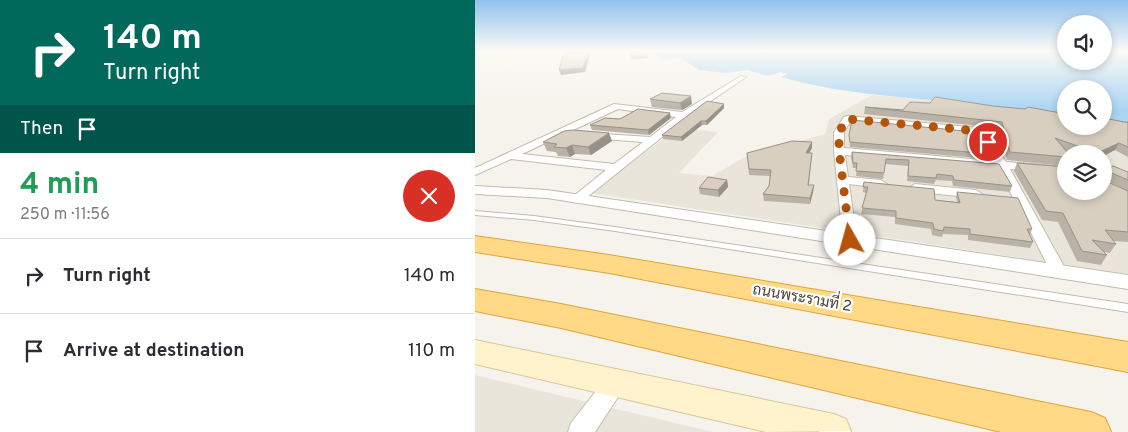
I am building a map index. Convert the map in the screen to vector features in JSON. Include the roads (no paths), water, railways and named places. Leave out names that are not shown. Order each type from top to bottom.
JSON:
[{"type":"highway","name":"ถนนพระรามที่ 2","points":[[475,244],[609,264],[1128,357]]},
{"type":"highway","points":[[475,300],[561,316],[809,372],[1091,432]]},
{"type":"main road","points":[[475,352],[835,432]]},
{"type":"street","points":[[576,199],[684,115],[743,77]]},
{"type":"street","points":[[475,172],[617,106],[684,115]]},
{"type":"street","points":[[850,240],[839,150],[839,132],[847,119],[980,131],[1004,165],[1058,270]]},
{"type":"street","points":[[563,132],[652,140]]},
{"type":"street","points":[[839,150],[1057,169]]},
{"type":"street","points":[[510,156],[616,168]]},
{"type":"street","points":[[842,180],[985,195]]},
{"type":"street","points":[[475,190],[547,194],[1128,282]]},
{"type":"street","points":[[1004,197],[1023,199]]},
{"type":"street","points":[[580,432],[615,384]]},
{"type":"lane","points":[[475,213],[535,218],[615,229],[1128,308]]},
{"type":"water","points":[[709,71],[738,71],[725,73]]},
{"type":"water","points":[[751,71],[1128,71],[1128,125],[1112,124],[1112,80],[1057,80],[1057,113],[846,91],[781,77],[788,74],[781,72],[768,76]]}]
